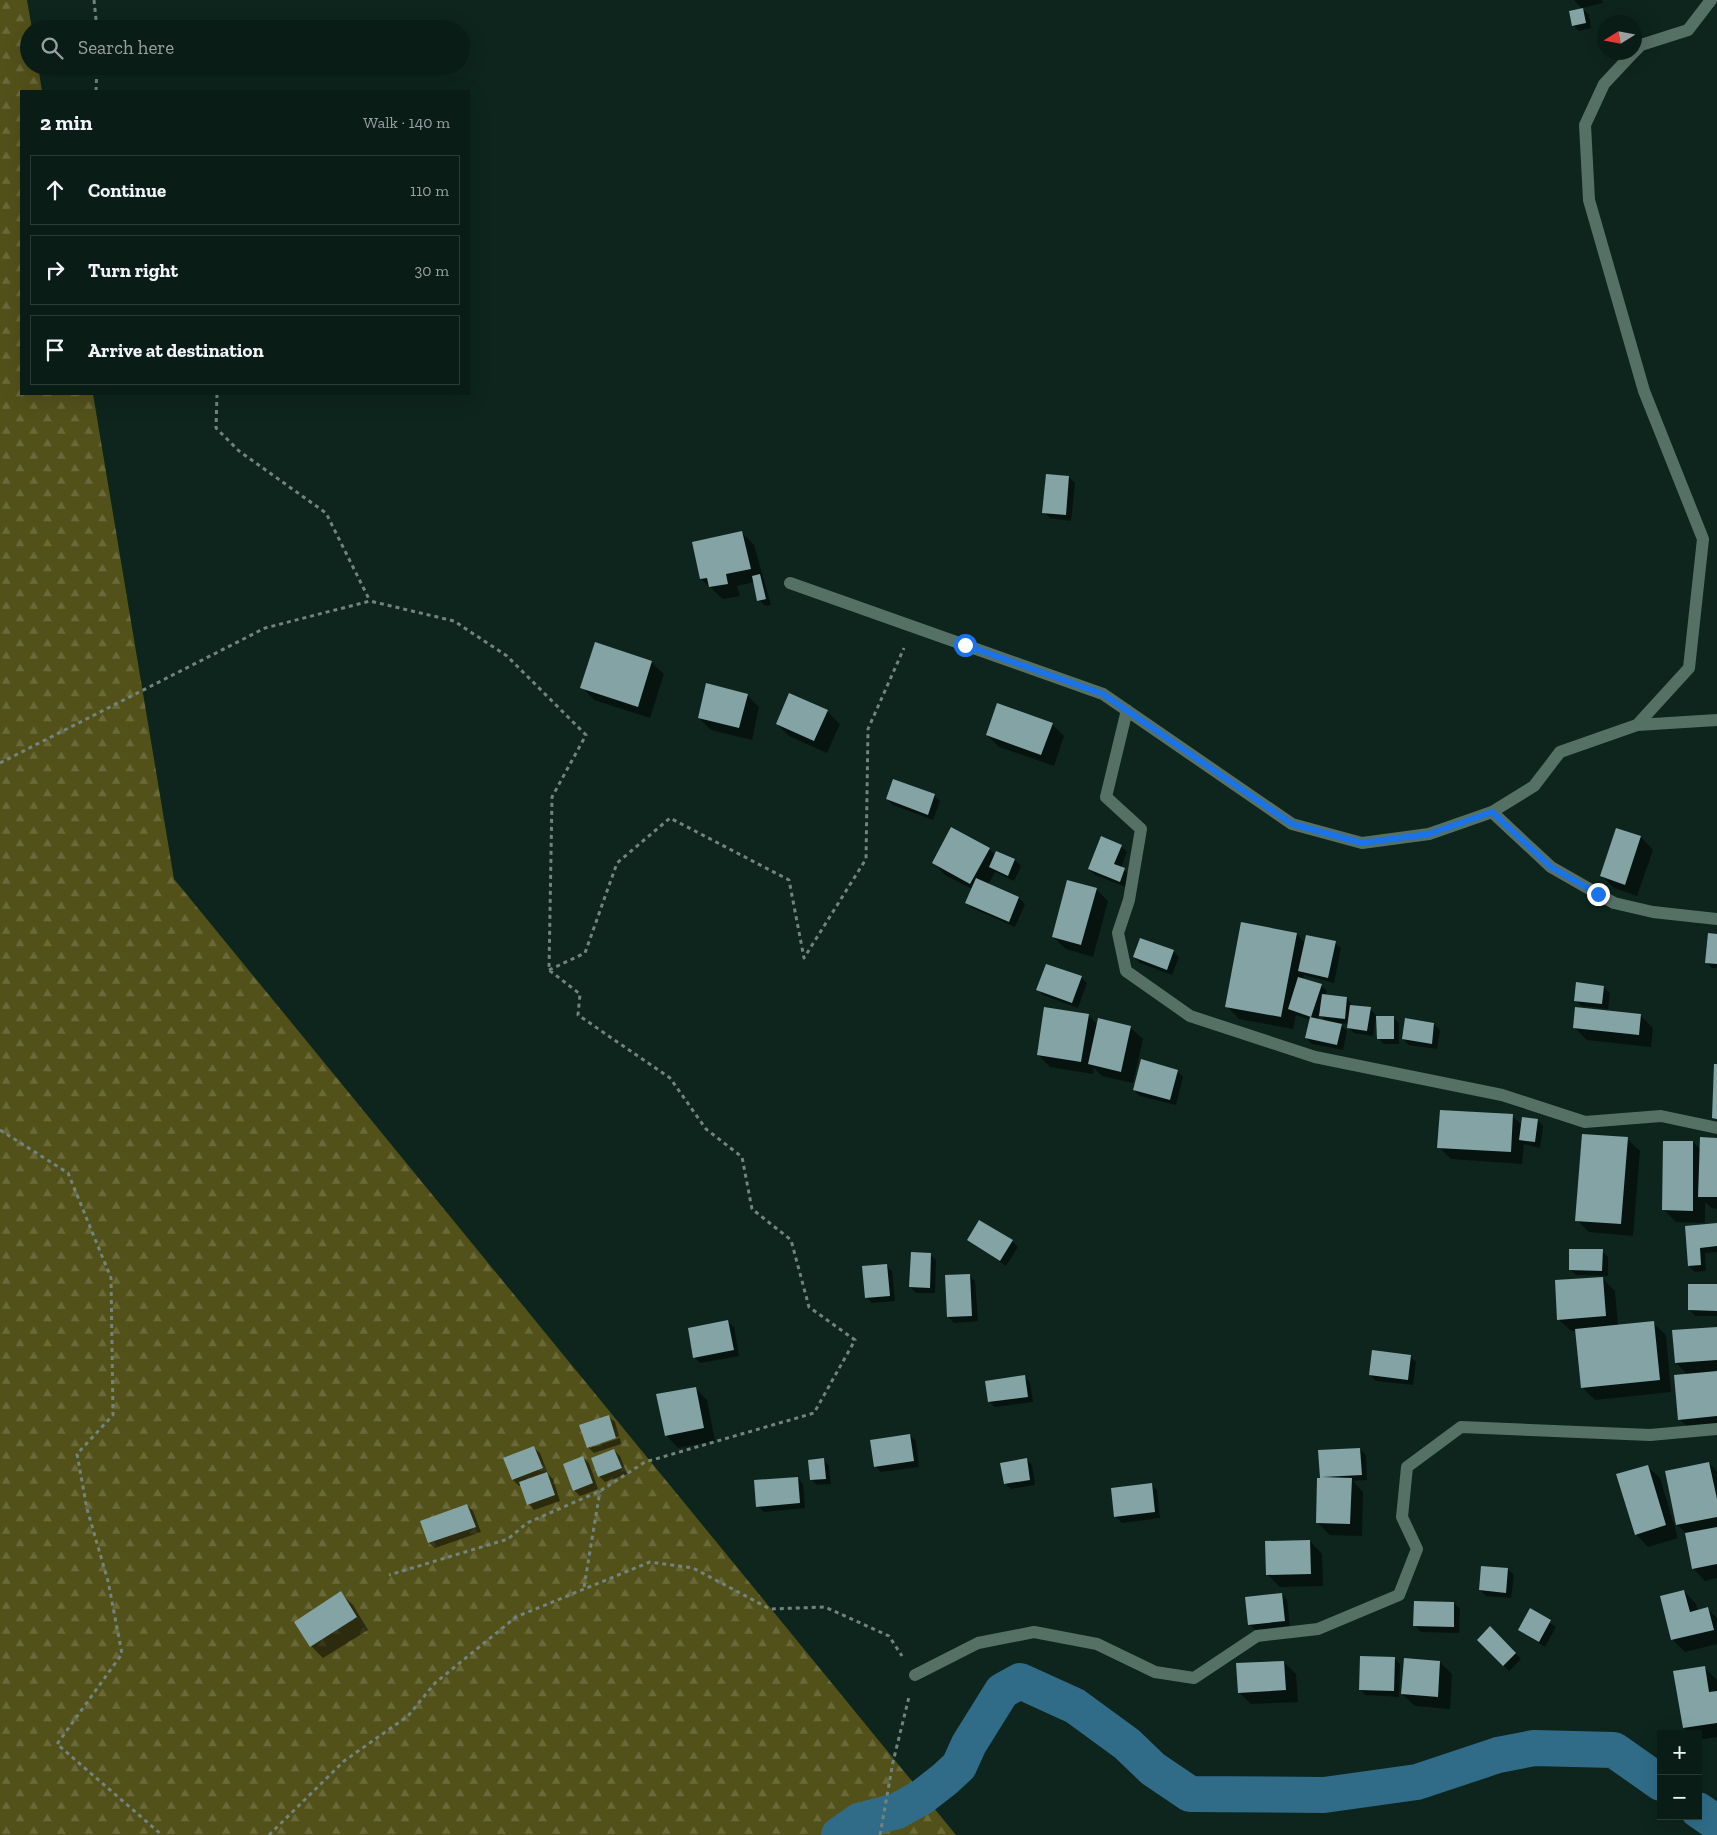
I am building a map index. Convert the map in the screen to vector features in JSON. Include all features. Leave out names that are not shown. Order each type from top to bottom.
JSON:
[{"type":"street","points":[[1642,45],[1688,30],[1711,0]]},
{"type":"street","points":[[1626,60],[1604,84],[1585,124],[1589,200],[1644,391],[1703,539],[1689,668],[1637,725]]},
{"type":"street","points":[[790,583],[1103,694],[1292,824],[1362,843],[1429,834],[1492,812],[1534,786],[1560,752],[1637,725],[1717,720]]},
{"type":"street","points":[[1126,710],[1106,797],[1141,829],[1129,900],[1118,933],[1126,970],[1190,1016],[1315,1057],[1502,1095],[1585,1122],[1661,1116],[1717,1128]]},
{"type":"street","points":[[1492,812],[1551,867],[1614,903],[1652,912],[1717,918]]},
{"type":"street","points":[[915,1676],[978,1643],[1034,1632],[1097,1644],[1155,1672],[1194,1678],[1257,1636],[1318,1629],[1399,1595],[1417,1550],[1402,1516],[1407,1467],[1461,1427],[1650,1435],[1717,1428]]},
{"type":"path","points":[[94,0],[96,20]]},
{"type":"path","points":[[96,90],[97,75]]},
{"type":"path","points":[[217,395],[216,428],[239,451],[326,513],[370,601]]},
{"type":"path","points":[[0,763],[265,628],[370,601],[454,622],[506,656],[586,735],[552,797],[548,970]]},
{"type":"path","points":[[548,970],[585,953],[618,863],[670,818],[789,880],[804,958],[866,859],[868,729],[914,627]]},
{"type":"path","points":[[390,1575],[508,1539],[527,1523],[600,1492],[645,1462],[814,1413],[855,1340],[809,1307],[792,1240],[752,1209],[742,1157],[706,1129],[670,1078],[578,1015],[580,994],[548,970]]},
{"type":"path","points":[[0,1130],[68,1173],[111,1278],[113,1415],[76,1454],[87,1509],[108,1581],[122,1654],[57,1744],[162,1835]]},
{"type":"path","points":[[584,1588],[600,1492]]},
{"type":"path","points":[[269,1835],[344,1761],[408,1716],[435,1683],[516,1617],[650,1562],[693,1568],[770,1609],[825,1608],[889,1636],[915,1676],[899,1735],[880,1835]]},
{"type":"green space","points":[[0,0],[27,0],[30,20],[20,20],[20,75],[39,75],[42,90],[20,90],[20,395],[93,395],[174,879],[956,1835],[0,1835]]},
{"type":"building","points":[[1583,8],[1586,23],[1572,26],[1569,11]]},
{"type":"building","points":[[1046,474],[1069,476],[1066,515],[1042,513]]},
{"type":"building","points":[[742,531],[751,569],[726,574],[728,584],[709,587],[707,578],[700,579],[692,542]]},
{"type":"building","points":[[760,574],[766,599],[757,601],[752,576]]},
{"type":"building","points":[[595,642],[652,661],[638,707],[580,688]]},
{"type":"building","points":[[706,683],[748,694],[739,728],[698,718]]},
{"type":"building","points":[[789,693],[828,710],[814,741],[776,724]]},
{"type":"building","points":[[997,703],[1053,723],[1041,755],[986,735]]},
{"type":"building","points":[[893,779],[935,794],[928,815],[886,799]]},
{"type":"building","points":[[951,827],[990,848],[970,884],[932,863]]},
{"type":"building","points":[[1616,828],[1641,836],[1625,885],[1600,876]]},
{"type":"building","points":[[1101,836],[1122,845],[1114,864],[1125,868],[1120,882],[1088,869]]},
{"type":"building","points":[[996,851],[1015,859],[1008,876],[989,867]]},
{"type":"building","points":[[976,878],[1019,897],[1009,922],[965,903]]},
{"type":"building","points":[[1067,880],[1097,888],[1081,945],[1052,937]]},
{"type":"building","points":[[1241,922],[1297,933],[1281,1017],[1225,1007]]},
{"type":"building","points":[[1708,933],[1717,934],[1717,964],[1705,963]]},
{"type":"building","points":[[1306,935],[1336,941],[1328,978],[1298,971]]},
{"type":"building","points":[[1140,938],[1174,950],[1167,970],[1133,957]]},
{"type":"building","points":[[1046,964],[1082,976],[1072,1003],[1036,990]]},
{"type":"building","points":[[1298,977],[1322,984],[1311,1017],[1288,1009]]},
{"type":"building","points":[[1576,982],[1604,986],[1602,1004],[1574,1001]]},
{"type":"building","points":[[1322,994],[1347,997],[1345,1019],[1319,1016]]},
{"type":"building","points":[[1350,1005],[1371,1007],[1367,1031],[1347,1028]]},
{"type":"building","points":[[1044,1007],[1089,1014],[1081,1062],[1037,1055]]},
{"type":"building","points":[[1575,1007],[1641,1014],[1639,1035],[1573,1028]]},
{"type":"building","points":[[1376,1016],[1394,1016],[1394,1039],[1377,1039]]},
{"type":"building","points":[[1310,1017],[1342,1024],[1337,1045],[1305,1038]]},
{"type":"building","points":[[1098,1018],[1131,1026],[1121,1072],[1088,1064]]},
{"type":"building","points":[[1405,1018],[1434,1023],[1432,1044],[1402,1039]]},
{"type":"building","points":[[1141,1059],[1178,1070],[1170,1100],[1133,1090]]},
{"type":"building","points":[[1714,1064],[1717,1064],[1717,1119],[1712,1118]]},
{"type":"building","points":[[1440,1110],[1513,1114],[1511,1152],[1437,1148]]},
{"type":"building","points":[[1522,1117],[1538,1119],[1535,1142],[1519,1140]]},
{"type":"building","points":[[1582,1134],[1628,1137],[1621,1224],[1575,1221]]},
{"type":"building","points":[[1700,1137],[1717,1138],[1717,1197],[1698,1197]]},
{"type":"building","points":[[1663,1141],[1693,1141],[1693,1211],[1662,1210]]},
{"type":"building","points":[[979,1220],[1013,1240],[1000,1261],[967,1240]]},
{"type":"building","points":[[1717,1223],[1717,1246],[1700,1248],[1701,1265],[1688,1266],[1685,1226]]},
{"type":"building","points":[[1569,1249],[1603,1249],[1602,1271],[1569,1270]]},
{"type":"building","points":[[911,1252],[931,1253],[930,1288],[909,1287]]},
{"type":"building","points":[[887,1264],[890,1296],[865,1298],[862,1266]]},
{"type":"building","points":[[970,1274],[972,1316],[947,1317],[945,1275]]},
{"type":"building","points":[[1603,1277],[1606,1316],[1557,1320],[1555,1280]]},
{"type":"building","points":[[1688,1284],[1717,1284],[1717,1311],[1688,1310]]},
{"type":"building","points":[[728,1320],[734,1350],[693,1358],[688,1328]]},
{"type":"building","points":[[1654,1321],[1660,1380],[1581,1388],[1575,1329]]},
{"type":"building","points":[[1717,1327],[1717,1360],[1675,1363],[1672,1330]]},
{"type":"building","points":[[1372,1350],[1411,1355],[1408,1380],[1369,1375]]},
{"type":"building","points":[[1717,1371],[1717,1416],[1678,1420],[1674,1375]]},
{"type":"building","points":[[1025,1375],[1028,1397],[988,1402],[985,1381]]},
{"type":"building","points":[[696,1387],[704,1428],[665,1436],[656,1394]]},
{"type":"building","points":[[609,1415],[616,1438],[587,1448],[579,1425]]},
{"type":"building","points":[[910,1434],[914,1461],[874,1467],[870,1440]]},
{"type":"building","points":[[534,1446],[543,1468],[512,1480],[503,1458]]},
{"type":"building","points":[[1360,1448],[1362,1475],[1322,1477],[1352,1478],[1350,1524],[1316,1523],[1317,1478],[1320,1478],[1318,1450]]},
{"type":"building","points":[[614,1449],[622,1468],[598,1477],[591,1458]]},
{"type":"building","points":[[583,1456],[593,1483],[573,1491],[563,1464]]},
{"type":"building","points":[[824,1458],[826,1479],[810,1480],[808,1460]]},
{"type":"building","points":[[1027,1458],[1030,1480],[1004,1484],[1000,1463]]},
{"type":"building","points":[[1709,1462],[1717,1499],[1717,1517],[1676,1525],[1665,1471]]},
{"type":"building","points":[[1648,1465],[1666,1525],[1635,1535],[1616,1474]]},
{"type":"building","points":[[547,1472],[555,1495],[527,1505],[519,1482]]},
{"type":"building","points":[[798,1477],[800,1503],[756,1507],[754,1480]]},
{"type":"building","points":[[1152,1483],[1155,1512],[1114,1517],[1111,1488]]},
{"type":"building","points":[[467,1504],[476,1527],[428,1543],[420,1521]]},
{"type":"building","points":[[1717,1527],[1717,1564],[1692,1569],[1685,1533]]},
{"type":"building","points":[[1310,1540],[1311,1574],[1266,1575],[1265,1541]]},
{"type":"building","points":[[1481,1566],[1508,1568],[1506,1593],[1479,1590]]},
{"type":"building","points":[[1684,1590],[1690,1612],[1708,1607],[1714,1630],[1671,1640],[1660,1596]]},
{"type":"building","points":[[341,1591],[357,1617],[310,1647],[294,1622]]},
{"type":"building","points":[[1282,1593],[1285,1621],[1248,1625],[1245,1597]]},
{"type":"building","points":[[1414,1601],[1454,1602],[1454,1627],[1413,1626]]},
{"type":"building","points":[[1530,1608],[1551,1620],[1539,1642],[1518,1630]]},
{"type":"building","points":[[1490,1626],[1516,1653],[1503,1666],[1477,1640]]},
{"type":"building","points":[[1360,1656],[1395,1657],[1394,1691],[1359,1690]]},
{"type":"building","points":[[1404,1658],[1440,1661],[1438,1697],[1401,1694]]},
{"type":"building","points":[[1284,1661],[1286,1690],[1238,1693],[1236,1663]]},
{"type":"building","points":[[1705,1666],[1709,1692],[1717,1691],[1717,1723],[1683,1728],[1673,1671]]},
{"type":"waterway","points":[[839,1835],[859,1821],[897,1811],[922,1797],[945,1779],[959,1766],[969,1744],[1002,1691],[1020,1681],[1075,1706],[1127,1744],[1153,1769],[1190,1794],[1324,1795],[1417,1782],[1498,1755],[1534,1748],[1614,1750],[1657,1780]]},
{"type":"waterway","points":[[1702,1813],[1717,1823]]},
{"type":"route","points":[[965,645],[1103,694],[1292,824],[1362,843],[1429,834],[1492,812],[1551,867],[1598,894]]}]
